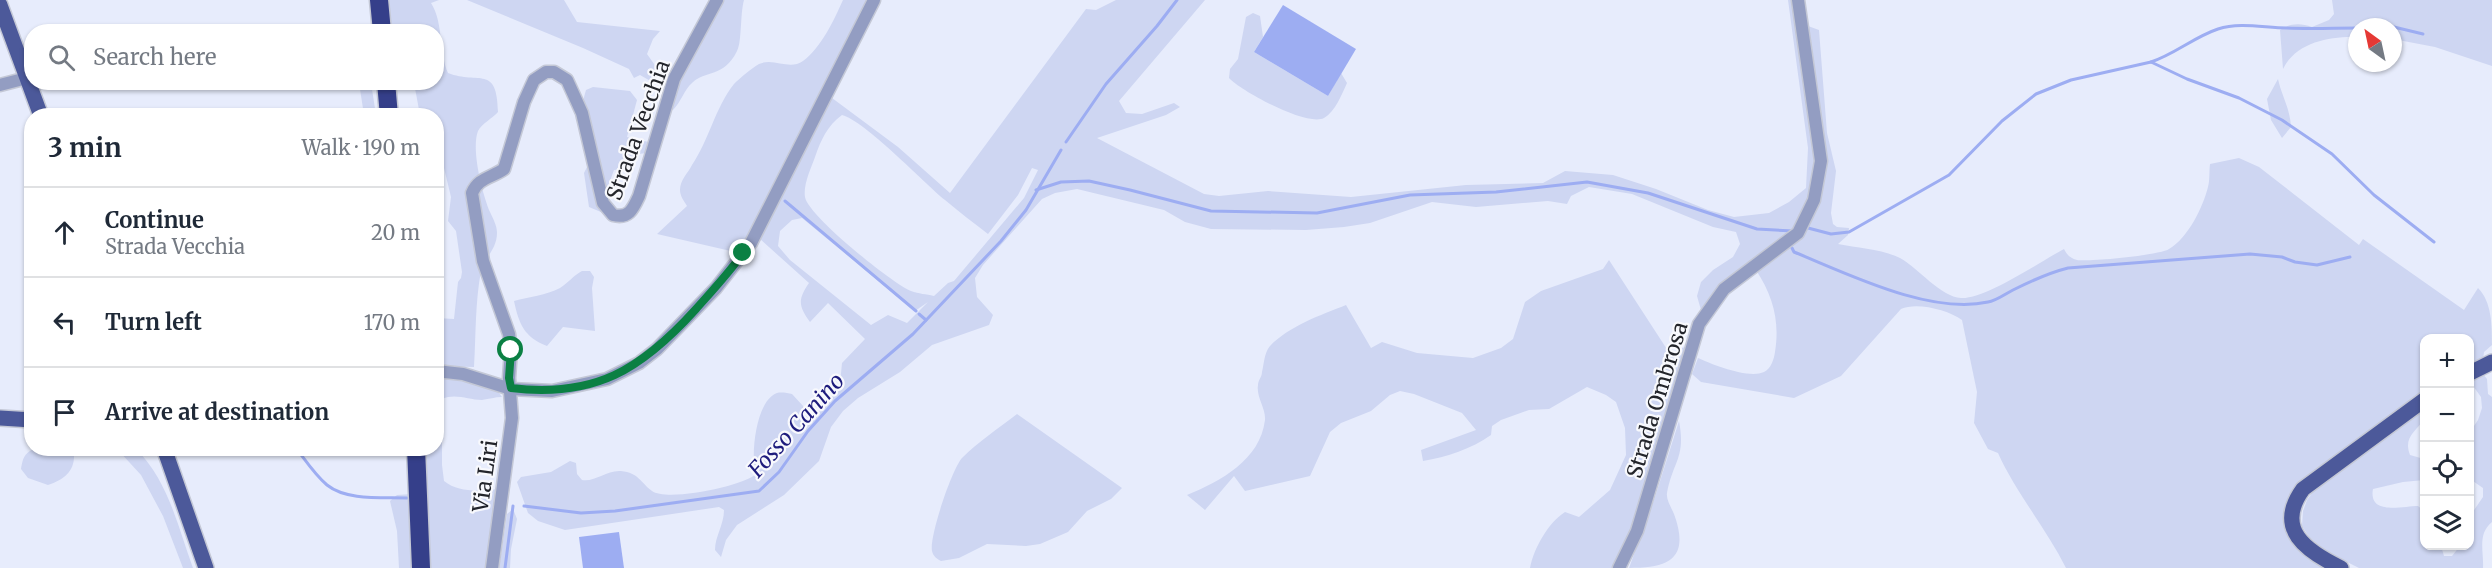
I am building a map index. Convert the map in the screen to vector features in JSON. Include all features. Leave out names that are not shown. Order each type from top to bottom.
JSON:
[{"type":"highway","points":[[379,0],[380,24]]},
{"type":"highway","points":[[387,90],[388,108]]},
{"type":"highway","points":[[416,456],[421,568]]},
{"type":"main road","points":[[0,5],[24,70]]},
{"type":"main road","points":[[31,90],[38,108]]},
{"type":"main road","points":[[2474,371],[2492,362]]},
{"type":"main road","points":[[2341,568],[2314,553],[2298,538],[2292,524],[2291,513],[2294,502],[2303,489],[2420,403]]},
{"type":"main road","points":[[0,418],[24,420]]},
{"type":"main road","points":[[165,456],[206,568]]},
{"type":"street","name":"Strada Vecchia","points":[[511,388],[509,378],[510,334],[483,261],[472,193],[475,186],[479,181],[504,169],[524,102],[534,80],[546,72],[554,72],[567,80],[582,113],[603,203],[613,215],[620,217],[627,215],[632,211],[639,196],[674,79],[717,0]]},
{"type":"street","points":[[444,372],[463,374],[511,388],[552,391],[607,379],[639,363],[657,349],[734,267],[751,243],[874,0]]},
{"type":"street","name":"Strada Ombrosa","points":[[1619,568],[1637,531],[1699,324],[1724,289],[1798,233],[1814,200],[1821,161],[1798,0]]},
{"type":"street","points":[[0,85],[24,79]]},
{"type":"street","name":"Via Liri","points":[[492,568],[513,418],[511,388]]},
{"type":"shaded area","points":[[389,0],[439,0],[431,3],[439,24],[391,24]]},
{"type":"shaded area","points":[[467,0],[564,0],[577,22],[660,31],[653,39],[647,54],[664,78],[661,84],[654,83],[640,75],[634,78],[629,69]]},
{"type":"shaded area","points":[[721,0],[744,0],[737,51],[726,66],[692,83],[676,107],[673,110],[670,109],[676,80]]},
{"type":"shaded area","points":[[843,0],[869,0],[780,180],[745,242],[735,252],[657,234],[687,206],[681,194],[681,183],[698,155],[727,93],[734,84],[746,73],[765,62],[792,65],[803,61],[821,41]]},
{"type":"shaded area","points":[[1116,0],[1205,0],[1119,101],[1126,113],[1142,114],[1174,103],[1180,107],[1166,115],[1097,138],[1204,194],[1219,196],[1268,191],[1351,197],[1466,185],[1543,183],[1565,171],[1613,175],[1708,210],[1734,217],[1769,213],[1789,202],[1806,188],[1808,148],[1788,0],[1794,0],[1816,159],[1810,200],[1795,228],[1736,272],[1701,310],[1697,296],[1701,282],[1713,270],[1733,257],[1740,244],[1736,232],[1713,227],[1632,194],[1589,187],[1571,196],[1567,204],[1548,201],[1476,207],[1432,202],[1370,223],[1306,230],[1211,229],[1185,222],[1164,210],[1077,189],[1055,193],[1042,199],[983,265],[975,278],[977,297],[993,315],[989,325],[932,345],[900,372],[858,398],[843,411],[831,427],[819,461],[784,495],[737,525],[726,540],[721,557],[715,550],[724,515],[724,510],[719,507],[565,530],[538,521],[528,513],[517,482],[521,477],[551,472],[570,461],[576,463],[577,474],[582,480],[621,471],[636,476],[652,491],[673,495],[722,488],[749,479],[756,474],[754,442],[756,429],[764,406],[770,398],[777,393],[792,394],[804,407],[810,409],[840,384],[842,363],[865,339],[828,303],[810,322],[803,311],[801,302],[809,283],[760,239],[832,98],[898,147],[950,193],[1086,9],[1096,10]],"holes":[[[842,115],[865,128],[945,200],[988,234],[1018,195],[1032,168],[1038,170],[1024,198],[954,281],[948,283],[934,296],[914,292],[901,286],[852,248],[820,219],[805,197],[806,182],[820,145],[828,129]],[[802,218],[915,311],[928,302],[907,323],[888,315],[871,325],[790,260],[778,246],[780,231],[792,220]]]},
{"type":"shaded area","points":[[2332,0],[2492,0],[2492,66],[2435,47],[2402,41],[2402,18],[2348,18],[2348,37],[2315,42],[2296,52],[2283,69],[2280,30],[2296,24],[2312,27],[2329,20],[2334,14]]},
{"type":"shaded area","points":[[1253,13],[1260,16],[1263,37],[1254,52],[1328,96],[1341,73],[1347,83],[1332,112],[1324,118],[1316,119],[1290,113],[1260,99],[1229,78],[1230,69],[1238,59],[1246,17]]},
{"type":"shaded area","points":[[1808,26],[1819,30],[1827,133],[1836,171],[1831,213],[1833,224],[1837,227],[1849,228],[1848,235],[1838,244],[1893,255],[1946,293],[1961,298],[1972,297],[1999,286],[2064,249],[2072,258],[2084,260],[2140,256],[2169,249],[2188,230],[2198,213],[2208,187],[2210,164],[2239,158],[2259,167],[2359,245],[2363,239],[2464,310],[2478,288],[2489,307],[2492,345],[2484,352],[2483,359],[2474,364],[2474,334],[2420,334],[2420,397],[2316,471],[2289,532],[2336,568],[2066,568],[2013,482],[1998,453],[1988,449],[1974,423],[1977,392],[1962,320],[1956,316],[1924,307],[1901,309],[1841,376],[1794,398],[1701,382],[1692,374],[1698,358],[1749,374],[1757,374],[1769,369],[1775,352],[1776,319],[1767,289],[1756,270],[1789,246],[1823,183]]},
{"type":"shaded area","points":[[444,60],[448,73],[484,79],[494,87],[497,97],[498,112],[484,123],[476,139],[481,183],[497,233],[493,249],[481,271],[474,367],[444,366],[444,318],[454,319],[458,282],[462,272],[456,231],[448,221],[451,197],[444,168],[444,108],[419,108],[415,90],[444,90]]},
{"type":"shaded area","points":[[2278,79],[2291,127],[2282,138],[2271,120],[2267,99]]},
{"type":"shaded area","points":[[593,87],[630,91],[637,100],[627,137],[653,143],[647,153],[638,154],[625,169],[614,170],[601,205],[608,215],[589,207],[584,173],[591,159],[579,115],[586,90]]},
{"type":"shaded area","points":[[360,90],[372,90],[375,108],[363,108]]},
{"type":"shaded area","points":[[1609,260],[1672,357],[1682,348],[1691,345],[1635,531],[1616,568],[1530,568],[1538,544],[1553,523],[1565,512],[1579,517],[1610,490],[1626,455],[1625,428],[1616,402],[1587,387],[1549,409],[1529,410],[1501,420],[1492,426],[1491,435],[1467,448],[1450,455],[1423,461],[1421,450],[1476,430],[1462,413],[1414,394],[1400,391],[1390,395],[1371,411],[1341,423],[1330,432],[1310,476],[1245,491],[1234,476],[1205,510],[1187,495],[1225,476],[1247,458],[1255,447],[1262,434],[1265,420],[1258,383],[1265,355],[1270,346],[1296,327],[1346,305],[1371,348],[1382,342],[1417,353],[1473,358],[1501,348],[1513,339],[1525,302],[1541,291],[1603,269]]},
{"type":"shaded area","points":[[582,271],[590,271],[594,277],[592,288],[595,331],[563,327],[547,346],[533,338],[524,329],[514,301],[555,290]]},
{"type":"shaded area","points":[[2483,374],[2487,379],[2488,394],[2492,397],[2492,522],[2484,532],[2483,568],[2359,568],[2327,552],[2309,537],[2302,526],[2303,511],[2307,500],[2317,486],[2420,406],[2420,424],[2409,439],[2408,449],[2410,455],[2420,458],[2420,480],[2373,489],[2373,497],[2376,503],[2388,508],[2420,508],[2420,550],[2442,550],[2444,556],[2452,556],[2457,550],[2474,550],[2474,510],[2483,497],[2483,488],[2474,482],[2474,426],[2482,408],[2481,397],[2474,387],[2474,378]]},
{"type":"shaded area","points":[[444,376],[496,389],[502,397],[482,400],[444,398]]},
{"type":"shaded area","points":[[1017,414],[1122,488],[1111,499],[1087,511],[1068,532],[1040,544],[1026,546],[987,544],[959,558],[941,561],[933,554],[932,543],[942,503],[958,465],[975,446]]},
{"type":"shaded area","points":[[1679,421],[1680,452],[1667,496],[1678,529],[1678,550],[1673,558],[1665,563],[1629,568],[1655,497]]},
{"type":"shaded area","points":[[25,456],[74,456],[73,465],[67,474],[48,485],[28,478],[21,469]]},
{"type":"shaded area","points":[[124,456],[142,456],[156,475],[171,505],[193,568],[183,568],[163,516],[141,475]]},
{"type":"shaded area","points":[[423,456],[442,456],[444,481],[450,485],[477,491],[498,489],[486,568],[428,568]]},
{"type":"shaded area","points":[[412,494],[412,568],[399,568],[397,531],[390,501],[397,495]]},
{"type":"shaded area","points":[[513,509],[517,519],[510,568],[499,568],[507,514]]},
{"type":"water","points":[[1283,5],[1356,49],[1328,96],[1254,52]]},
{"type":"water","points":[[619,532],[624,568],[583,568],[579,537]]},
{"type":"waterway","name":"Fosso Canino","points":[[1066,142],[1106,84],[1177,0]]},
{"type":"waterway","points":[[2151,62],[2209,32],[2226,27],[2348,28]]},
{"type":"waterway","points":[[2402,29],[2423,34]]},
{"type":"waterway","points":[[1808,228],[1831,234],[1849,232],[1949,175],[2002,121],[2036,94],[2071,80],[2151,62],[2187,79],[2239,98],[2282,120],[2332,154],[2374,195],[2434,242]]},
{"type":"waterway","name":"Fosso Canino","points":[[524,506],[581,513],[615,511],[759,491],[779,472],[808,431],[835,401],[913,334],[1001,241],[1026,210],[1061,150]]},
{"type":"waterway","points":[[1036,190],[1061,182],[1089,181],[1211,211],[1317,213],[1410,195],[1496,192],[1587,182],[1648,193],[1757,229],[1793,231]]},
{"type":"waterway","points":[[785,201],[916,311]]},
{"type":"waterway","points":[[1792,248],[1794,252],[1890,290],[1941,303],[1965,304],[1994,300],[2033,280],[2068,268],[2250,254],[2282,257],[2295,262],[2317,265],[2350,257]]},
{"type":"waterway","points":[[919,314],[926,320]]},
{"type":"waterway","name":"Fosso Canino","points":[[302,456],[318,477],[335,490],[355,496],[407,498]]},
{"type":"waterway","points":[[505,568],[513,506]]},
{"type":"route","points":[[511,350],[509,378],[511,388],[538,392],[552,391],[607,379],[639,363],[657,349],[716,288],[743,253]]}]
